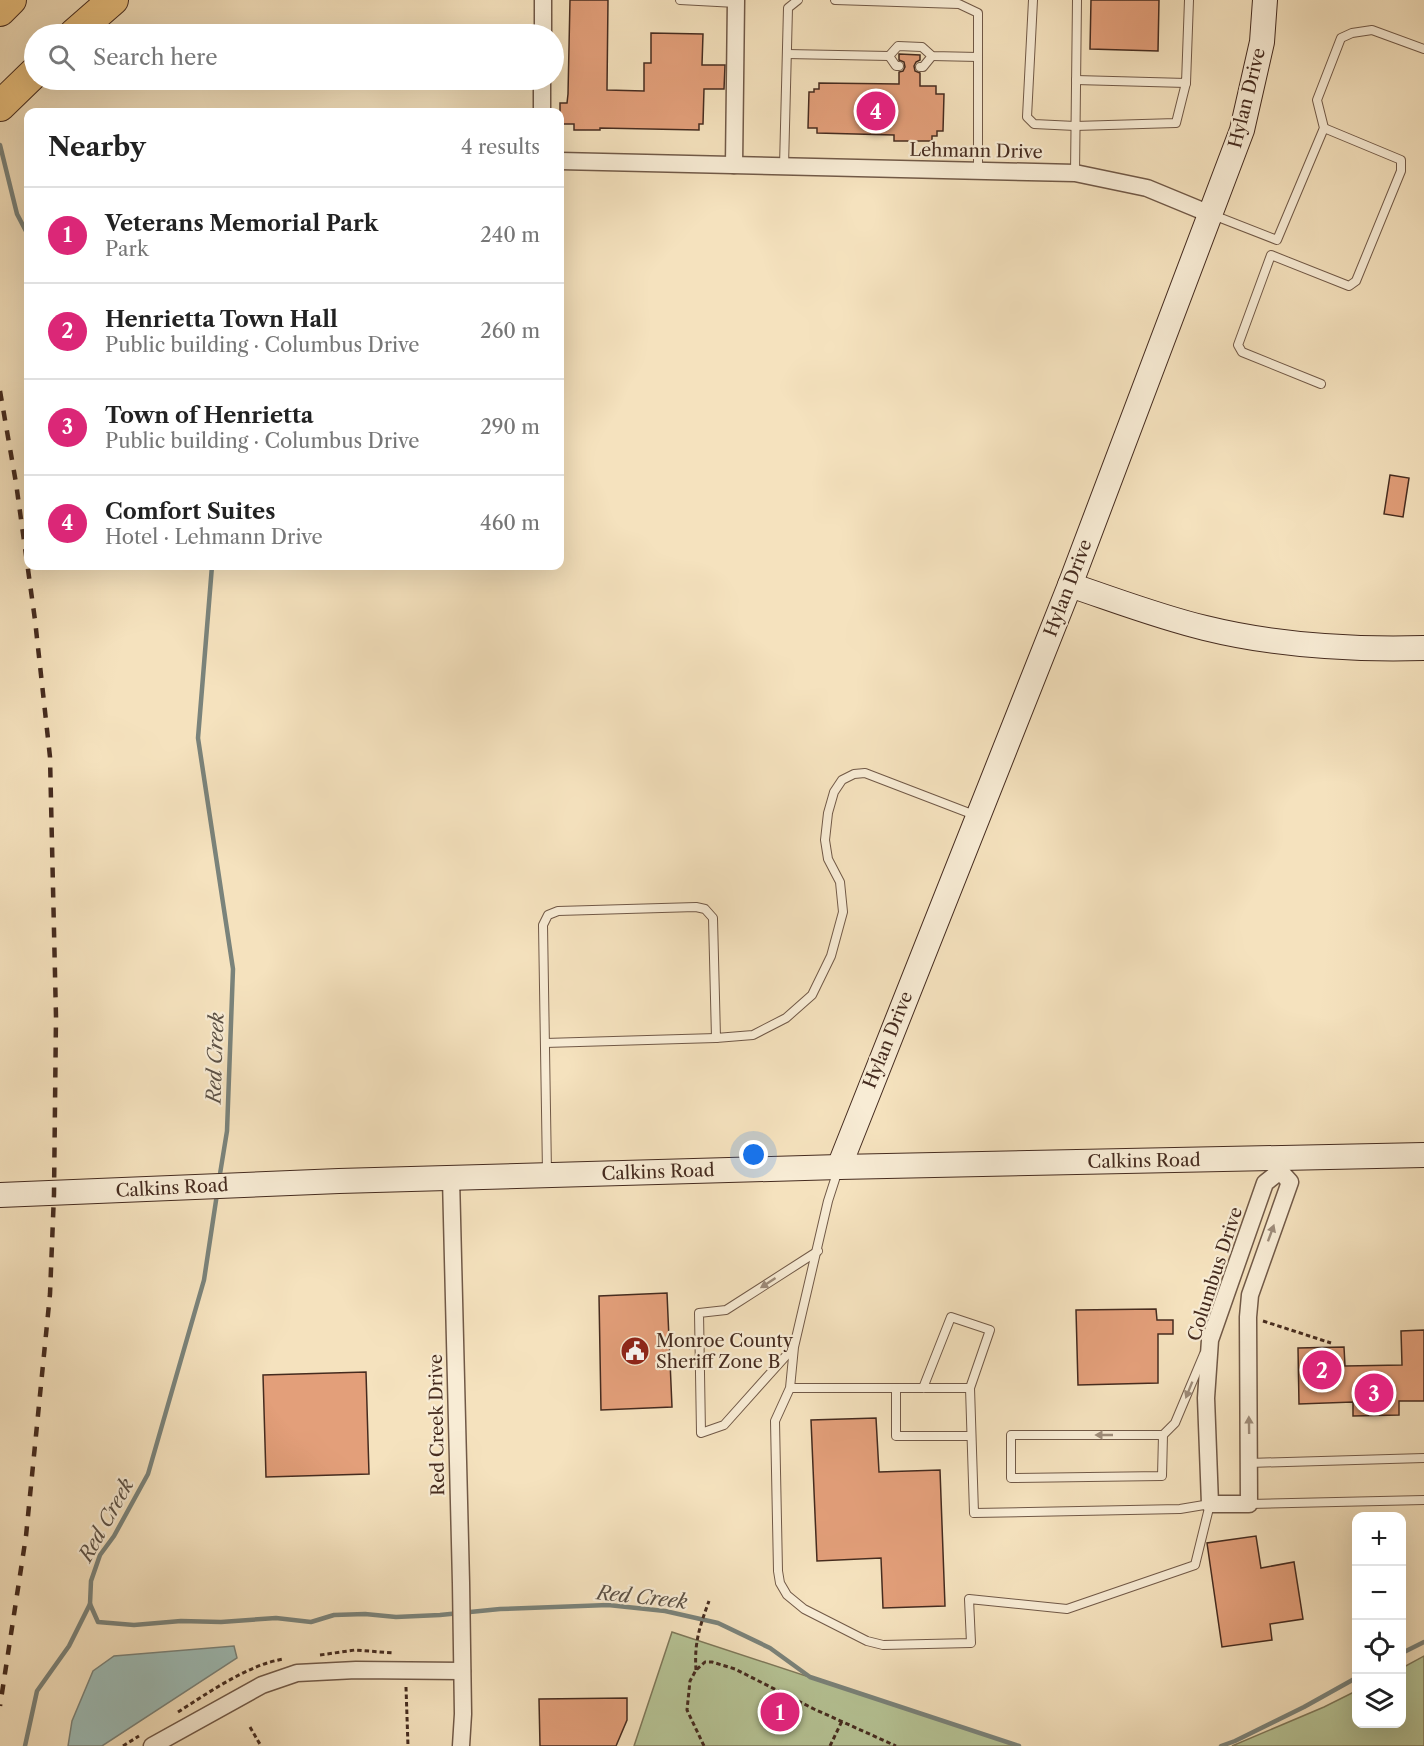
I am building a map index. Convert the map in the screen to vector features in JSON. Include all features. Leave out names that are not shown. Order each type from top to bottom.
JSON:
[{"type":"highway","points":[[0,10],[11,0]]},
{"type":"highway","points":[[86,24],[113,0]]},
{"type":"highway","points":[[0,106],[24,83]]},
{"type":"main road","name":"Hylan Drive","points":[[839,1167],[1070,585],[1242,130],[1262,42],[1265,0]]},
{"type":"main road","points":[[1070,585],[1177,621],[1269,641],[1347,648],[1424,648]]},
{"type":"main road","name":"Calkins Road","points":[[0,1195],[451,1178],[839,1167],[1281,1165],[1424,1155]]},
{"type":"street","points":[[543,0],[543,24]]},
{"type":"street","points":[[734,165],[736,2]]},
{"type":"street","points":[[542,108],[543,90]]},
{"type":"street","name":"Lehmann Drive","points":[[564,161],[1075,173],[1147,188],[1210,214]]},
{"type":"street","points":[[1210,1504],[1249,1504],[1248,1317],[1250,1295],[1290,1182],[1281,1165]]},
{"type":"street","name":"Columbus Drive","points":[[1210,1504],[1206,1398],[1210,1340],[1265,1183],[1281,1165]]},
{"type":"street","name":"Red Creek Drive","points":[[451,1178],[461,1583],[461,1746]]},
{"type":"street","points":[[152,1746],[262,1685],[297,1673],[356,1670],[462,1671]]},
{"type":"lane","points":[[680,0],[736,2]]},
{"type":"lane","points":[[784,166],[788,8],[798,0]]},
{"type":"lane","points":[[835,0],[959,4],[978,13],[978,171]]},
{"type":"lane","points":[[1033,0],[1027,117],[1034,124],[1075,126],[1176,123],[1186,83],[1189,0]]},
{"type":"lane","points":[[1075,173],[1077,0]]},
{"type":"lane","points":[[1321,384],[1242,352],[1238,345],[1271,255],[1324,128],[1317,100],[1341,38],[1352,33],[1372,30],[1424,49]]},
{"type":"lane","points":[[787,54],[889,56],[898,46],[922,47],[932,56],[978,57]]},
{"type":"lane","points":[[889,56],[896,66],[899,66]]},
{"type":"lane","points":[[920,67],[923,67],[932,56]]},
{"type":"lane","points":[[1076,80],[1186,83]]},
{"type":"lane","points":[[1271,255],[1349,286],[1356,281],[1401,171],[1401,160],[1324,128]]},
{"type":"lane","points":[[1210,214],[1277,240]]},
{"type":"lane","points":[[545,1043],[753,1035],[786,1018],[812,995],[831,956],[843,912],[840,882],[828,859],[825,840],[828,813],[834,792],[842,780],[854,774],[865,773],[978,816]]},
{"type":"lane","points":[[547,1175],[543,926],[548,915],[558,911],[696,907],[705,909],[713,918],[716,1038]]},
{"type":"lane","points":[[839,1167],[828,1201],[794,1347],[790,1388],[775,1421],[778,1571],[780,1583],[787,1595],[804,1609],[867,1641],[883,1646],[971,1643],[969,1599],[1067,1609],[1195,1566],[1210,1504],[1180,1509],[974,1513],[970,1388],[990,1330],[951,1317],[923,1388]]},
{"type":"lane","points":[[794,1347],[724,1425],[701,1433],[699,1313],[726,1310],[818,1251]]},
{"type":"lane","points":[[1163,1435],[1162,1476],[1011,1478],[1011,1435],[1163,1435],[1175,1424],[1210,1340]]},
{"type":"lane","points":[[790,1388],[970,1388]]},
{"type":"lane","points":[[896,1388],[896,1436],[971,1436]]},
{"type":"lane","points":[[1249,1463],[1424,1458]]},
{"type":"lane","points":[[1249,1504],[1424,1500]]},
{"type":"path","points":[[1248,1317],[1331,1343]]},
{"type":"path","points":[[696,1670],[695,1650],[699,1627],[709,1601]]},
{"type":"path","points":[[704,1746],[687,1710],[690,1681],[696,1670],[705,1662],[722,1664],[896,1746]]},
{"type":"path","points":[[830,1746],[842,1721]]},
{"type":"path","points":[[250,1727],[261,1746]]},
{"type":"green space","points":[[672,1632],[1019,1746],[634,1746]]},
{"type":"green space","points":[[1424,1656],[1424,1746],[1232,1746],[1352,1693],[1352,1728],[1406,1728],[1406,1666]]},
{"type":"water","points":[[234,1646],[237,1658],[102,1746],[68,1746],[72,1721],[93,1671],[114,1656]]},
{"type":"building","points":[[570,0],[608,0],[607,90],[644,91],[644,63],[651,63],[651,33],[703,34],[702,65],[725,65],[724,89],[704,89],[703,124],[699,124],[699,130],[600,128],[600,130],[574,130],[574,124],[564,124],[564,108],[560,108],[560,103],[567,103]]},
{"type":"building","points":[[1091,0],[1159,0],[1158,51],[1090,49]]},
{"type":"building","points":[[899,54],[920,55],[920,60],[914,66],[915,71],[920,73],[920,86],[936,86],[936,94],[944,94],[943,131],[937,131],[937,136],[932,136],[932,141],[894,141],[894,135],[817,133],[817,128],[808,128],[809,92],[819,89],[819,83],[899,84],[899,72],[905,67],[904,62],[899,60]]},
{"type":"building","points":[[1390,475],[1409,478],[1403,517],[1384,514]]},
{"type":"building","name":"Monroe County Sheriff Zone B","points":[[667,1293],[672,1407],[601,1410],[599,1296]]},
{"type":"building","points":[[1156,1309],[1157,1320],[1173,1320],[1173,1334],[1158,1334],[1158,1383],[1078,1385],[1076,1310]]},
{"type":"building","points":[[1424,1330],[1424,1401],[1399,1401],[1399,1415],[1353,1416],[1353,1402],[1299,1404],[1298,1348],[1344,1347],[1345,1366],[1402,1365],[1401,1331]]},
{"type":"building","points":[[366,1372],[369,1474],[266,1477],[263,1375]]},
{"type":"building","points":[[876,1418],[879,1472],[940,1470],[945,1606],[883,1608],[881,1558],[817,1561],[811,1420]]},
{"type":"building","points":[[1256,1536],[1261,1568],[1294,1562],[1303,1619],[1270,1624],[1272,1640],[1222,1647],[1207,1543]]},
{"type":"building","points":[[627,1698],[627,1720],[616,1746],[540,1746],[539,1699]]},
{"type":"waterway","name":"Red Creek","points":[[0,145],[17,214],[24,227]]},
{"type":"waterway","name":"Red Creek","points":[[212,570],[198,738],[233,969],[227,1131],[219,1180]]},
{"type":"waterway","name":"Red Creek","points":[[217,1194],[204,1280],[148,1474],[114,1536],[100,1555],[91,1581],[90,1604],[98,1622],[134,1625],[276,1618],[311,1622],[334,1615],[365,1614],[396,1617],[500,1609],[608,1605],[665,1611],[718,1623],[770,1648],[810,1677],[1019,1746]]},
{"type":"waterway","points":[[25,1746],[37,1691],[69,1646],[90,1604]]},
{"type":"waterway","name":"Red Creek","points":[[1406,1651],[1424,1642]]},
{"type":"waterway","name":"Red Creek","points":[[1221,1746],[1304,1707],[1352,1680]]},
{"type":"railway","points":[[0,391],[24,541]]},
{"type":"railway","points":[[0,1706],[26,1536],[50,1294],[54,1194],[56,1017],[50,757],[28,570]]},
{"type":"place","name":"Comfort Suites","points":[[876,111]]},
{"type":"place","name":"Monroe County Sheriff Zone B","points":[[635,1351]]},
{"type":"place","name":"Henrietta Town Hall","points":[[1322,1370]]},
{"type":"place","name":"Town of Henrietta","points":[[1374,1393]]},
{"type":"place","name":"Veterans Memorial Park","points":[[780,1712]]}]
